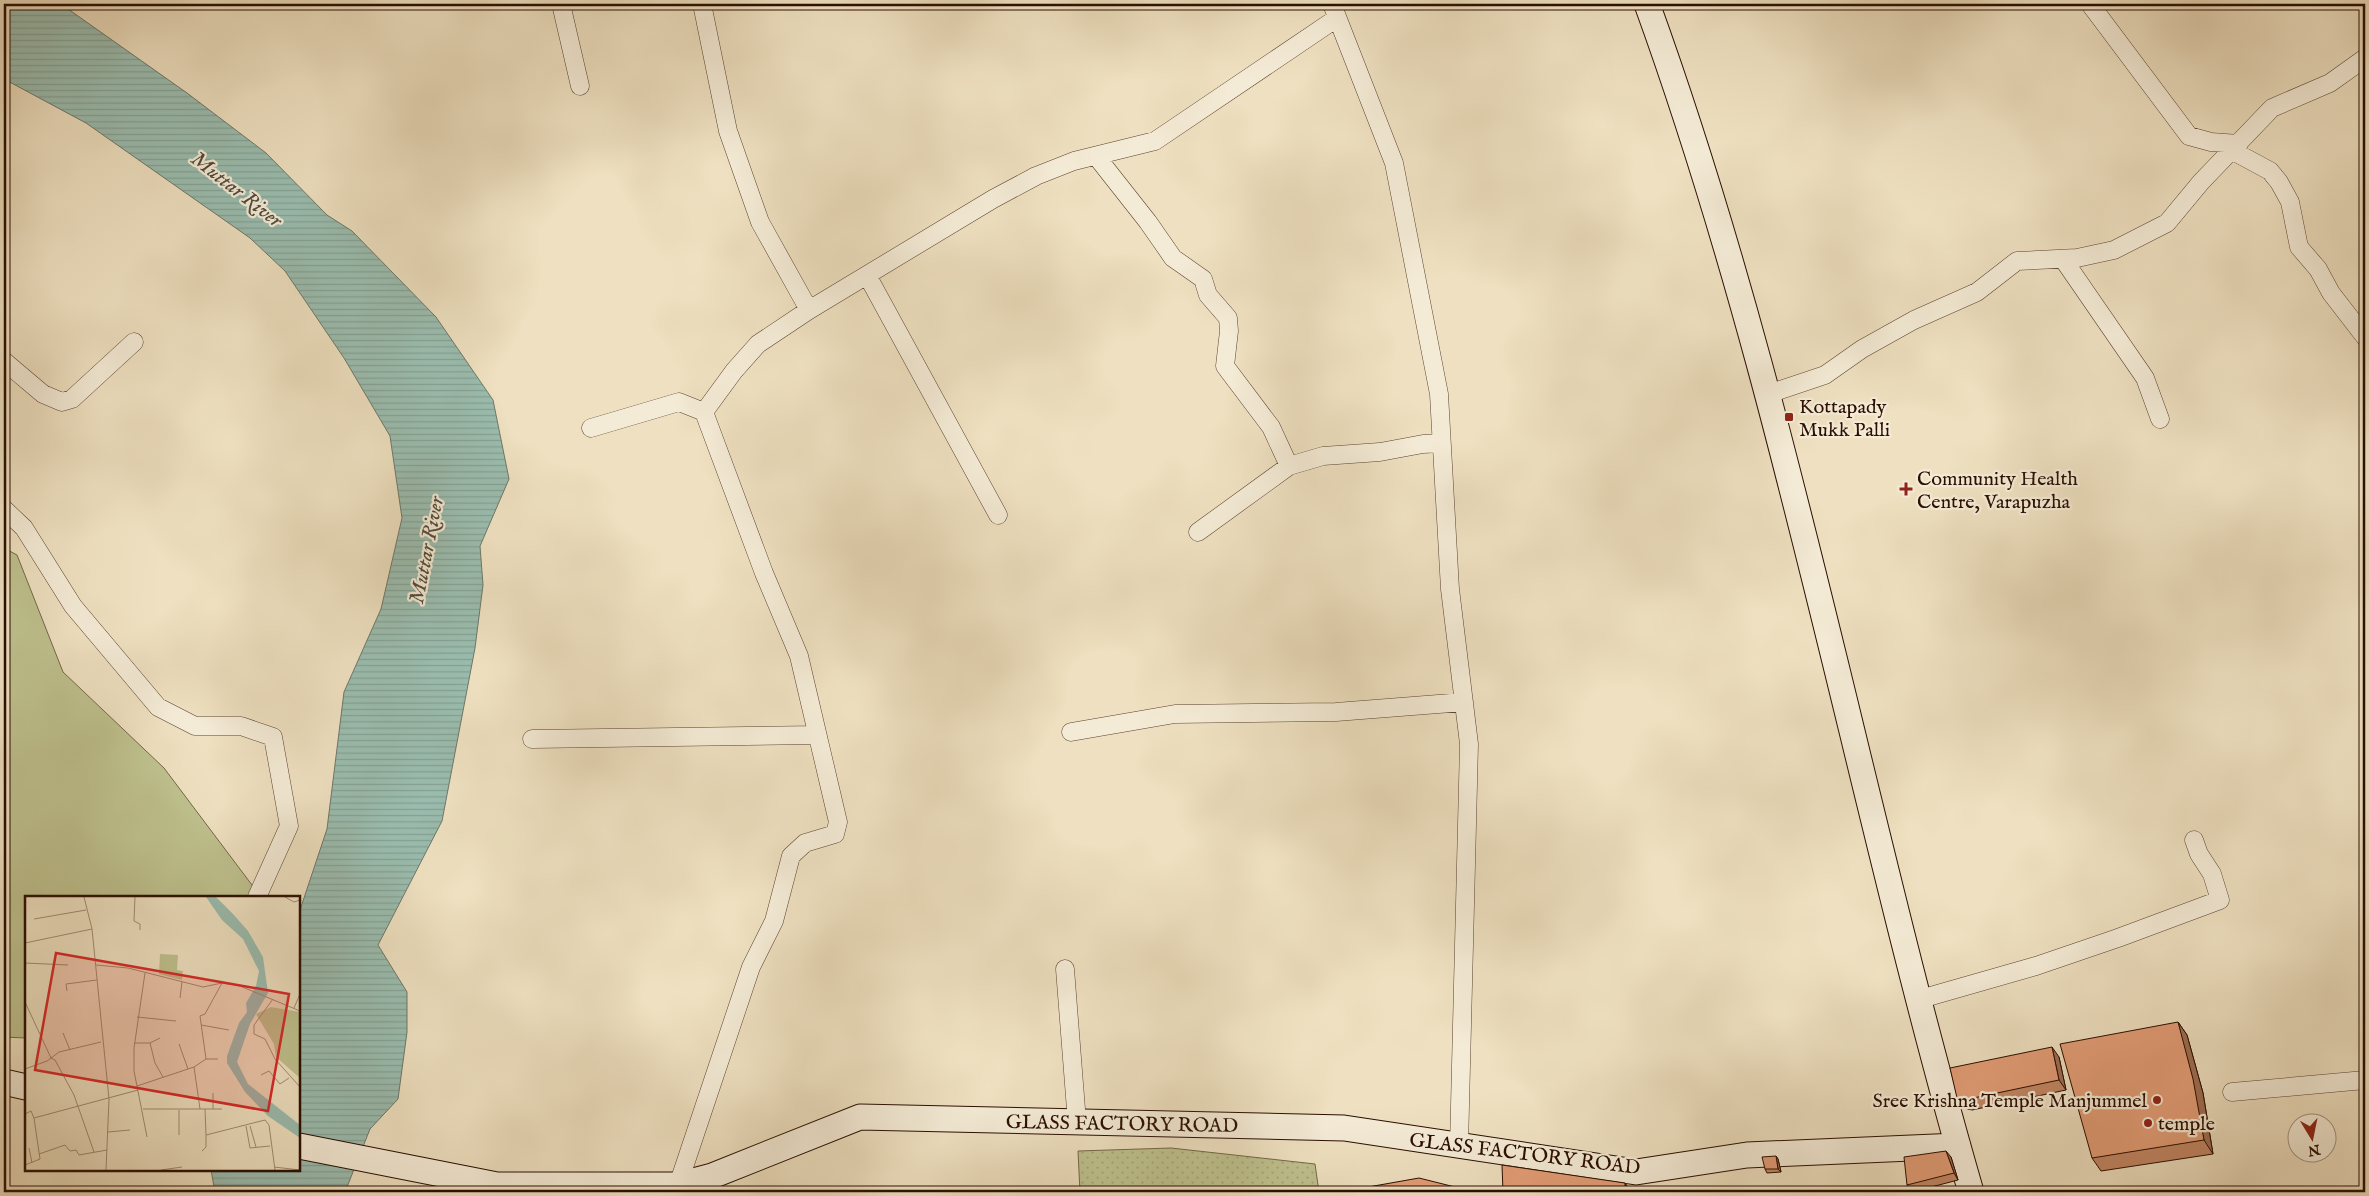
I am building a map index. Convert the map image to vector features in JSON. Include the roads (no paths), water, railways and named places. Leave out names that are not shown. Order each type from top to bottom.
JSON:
[{"type":"main road","points":[[1647,4],[1680,96],[1768,394],[1917,1000],[1971,1192]]},
{"type":"main road","points":[[4,1082],[25,1087]]},
{"type":"main road","name":"GLASS FACTORY ROAD","points":[[300,1146],[497,1185],[678,1185],[712,1176],[860,1117],[1344,1128],[1636,1172],[1747,1155],[1958,1146]]},
{"type":"street","points":[[562,4],[580,86]]},
{"type":"street","points":[[702,4],[731,140],[760,222],[809,310]]},
{"type":"street","points":[[2090,4],[2189,136],[2236,147],[2270,171],[2279,182],[2290,202],[2300,247],[2318,269],[2331,292],[2365,337]]},
{"type":"street","points":[[704,412],[734,371],[758,344],[809,310],[993,199],[1036,176],[1074,161],[1155,141],[1335,11],[1394,163],[1439,394],[1440,443],[1450,589],[1469,744],[1459,1146]]},
{"type":"street","points":[[1768,394],[1825,375],[1862,349],[1914,320],[1977,292],[2017,261],[2063,259],[2114,250],[2167,223],[2201,182],[2272,108],[2330,83],[2365,58]]},
{"type":"street","points":[[1096,156],[1148,222],[1173,258],[1203,279],[1208,295],[1228,318],[1229,331],[1225,366],[1271,427],[1288,466]]},
{"type":"street","points":[[2063,259],[2145,378],[2160,419]]},
{"type":"street","points":[[867,275],[998,515]]},
{"type":"street","points":[[4,361],[43,394],[62,402],[72,399],[134,342]]},
{"type":"street","points":[[591,428],[679,402],[704,412],[764,573],[799,656],[816,735],[838,822],[835,834],[805,843],[791,856],[774,921],[751,967],[678,1185]]},
{"type":"street","points":[[1198,532],[1288,466],[1323,456],[1380,452],[1423,444],[1440,443]]},
{"type":"street","points":[[4,509],[24,528],[73,606],[158,707],[195,726],[241,726],[273,738],[289,826],[257,896]]},
{"type":"street","points":[[1071,732],[1175,714],[1336,712],[1464,702]]},
{"type":"street","points":[[532,739],[816,735]]},
{"type":"street","points":[[1917,1000],[2036,966],[2220,900],[2212,874],[2199,854],[2194,840]]},
{"type":"street","points":[[1065,969],[1077,1122]]},
{"type":"street","points":[[2232,1092],[2365,1080]]},
{"type":"water","name":"Muttar River","points":[[4,4],[61,4],[187,93],[266,153],[327,215],[352,231],[436,317],[493,400],[509,479],[480,546],[483,585],[475,648],[442,821],[378,945],[407,992],[407,1032],[398,1099],[370,1129],[345,1192],[215,1192],[211,1171],[300,1171],[300,910],[327,829],[344,692],[381,609],[402,518],[390,436],[344,358],[285,271],[250,238],[86,123],[4,79]]},
{"type":"place","name":"Kottapady Mukk Palli","points":[[1789,417]]},
{"type":"place","name":"Community Health Centre, Varapuzha","points":[[1906,489]]},
{"type":"place","name":"Sree Krishna Temple Manjummel","points":[[2157,1100]]},
{"type":"place","name":"temple","points":[[2148,1123]]}]
